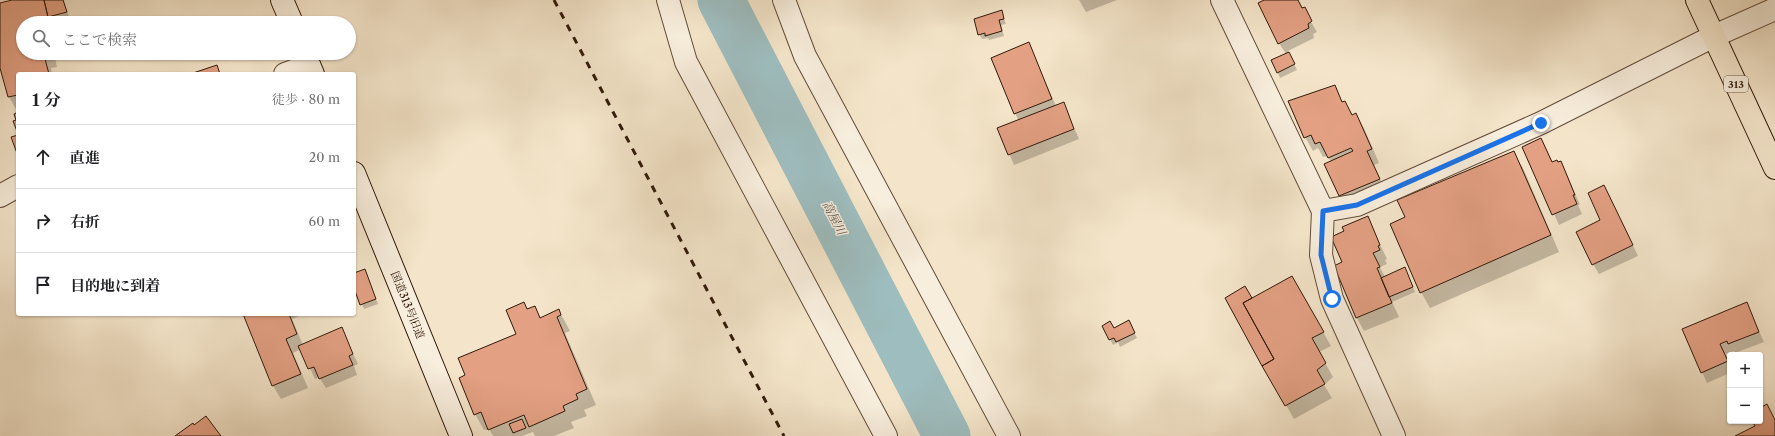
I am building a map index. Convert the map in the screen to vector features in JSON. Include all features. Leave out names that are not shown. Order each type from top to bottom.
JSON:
[{"type":"highway","name":"313","points":[[1698,0],[1775,168]]},
{"type":"street","points":[[282,0],[289,16]]},
{"type":"street","points":[[668,0],[686,62],[886,436]]},
{"type":"street","points":[[784,0],[805,56],[1009,436]]},
{"type":"street","points":[[1222,0],[1323,211],[1321,255],[1332,299],[1394,436]]},
{"type":"street","points":[[1323,211],[1357,205],[1378,196],[1541,123],[1714,36],[1775,9]]},
{"type":"street","points":[[289,72],[309,64]]},
{"type":"street","name":"国道313号旧道","points":[[356,179],[461,436]]},
{"type":"street","points":[[0,196],[16,187]]},
{"type":"building","points":[[12,0],[44,0],[48,16],[16,16],[16,60],[45,60],[48,72],[16,72],[16,95],[8,97],[0,68],[0,3]]},
{"type":"building","points":[[44,0],[63,0],[67,12],[48,16]]},
{"type":"building","points":[[1264,0],[1298,0],[1302,8],[1305,7],[1312,21],[1308,24],[1309,28],[1278,44],[1258,3]]},
{"type":"building","points":[[1002,10],[1004,19],[999,20],[1002,31],[985,36],[985,33],[978,35],[974,19]]},
{"type":"building","points":[[1029,42],[1052,99],[1014,114],[991,58]]},
{"type":"building","points":[[1289,52],[1295,64],[1277,73],[1271,60]]},
{"type":"building","points":[[217,65],[219,72],[196,72]]},
{"type":"building","points":[[1335,85],[1342,102],[1345,101],[1352,115],[1356,113],[1372,149],[1367,151],[1380,179],[1339,196],[1324,164],[1353,151],[1351,148],[1328,158],[1320,142],[1315,144],[1311,135],[1304,138],[1288,101]]},
{"type":"building","points":[[1064,102],[1074,129],[1008,155],[997,128]]},
{"type":"building","points":[[16,120],[16,129],[13,121]]},
{"type":"building","points":[[16,136],[16,151],[11,137]]},
{"type":"building","points":[[1541,138],[1552,162],[1557,160],[1558,162],[1561,161],[1575,195],[1573,195],[1577,204],[1552,215],[1522,147]]},
{"type":"building","points":[[1514,151],[1551,235],[1420,293],[1390,224],[1405,217],[1397,200]]},
{"type":"building","points":[[1604,185],[1633,245],[1592,265],[1576,232],[1600,220],[1588,193]]},
{"type":"building","points":[[1368,216],[1380,245],[1378,246],[1380,250],[1373,253],[1380,267],[1377,268],[1392,303],[1356,318],[1334,266],[1342,262],[1331,237],[1344,231],[1342,227]]},
{"type":"building","points":[[1405,267],[1413,287],[1389,297],[1381,278]]},
{"type":"building","points":[[365,269],[376,299],[360,305],[356,294],[356,272]]},
{"type":"building","points":[[1292,276],[1324,332],[1312,338],[1326,363],[1317,370],[1325,384],[1285,406],[1262,366],[1274,359],[1243,303]]},
{"type":"building","points":[[1245,286],[1252,298],[1243,303],[1274,359],[1262,366],[1225,298]]},
{"type":"building","points":[[524,302],[527,309],[535,306],[540,318],[559,309],[561,315],[557,317],[587,389],[576,394],[578,399],[563,406],[565,411],[529,427],[524,415],[488,430],[481,412],[474,415],[459,378],[465,375],[458,358],[516,334],[506,310]]},
{"type":"building","points":[[1747,302],[1759,332],[1728,344],[1727,341],[1720,344],[1727,361],[1701,373],[1682,329]]},
{"type":"building","points":[[244,316],[290,316],[297,334],[286,339],[301,374],[272,386]]},
{"type":"building","points":[[1129,320],[1135,333],[1116,342],[1114,338],[1109,340],[1102,326],[1110,321],[1114,328]]},
{"type":"building","points":[[342,327],[353,354],[349,356],[353,365],[319,379],[314,367],[308,369],[298,346]]},
{"type":"building","points":[[1767,404],[1775,420],[1775,436],[1735,436],[1755,426],[1754,424],[1763,424],[1763,406]]},
{"type":"building","points":[[206,416],[221,436],[175,436],[193,423],[194,425]]},
{"type":"building","points":[[522,419],[526,428],[513,433],[509,424]]},
{"type":"waterway","name":"高屋川","points":[[721,0],[947,436]]},
{"type":"railway","points":[[554,0],[784,436]]},
{"type":"route","points":[[1332,299],[1321,255],[1323,211],[1357,205],[1541,123]]}]
